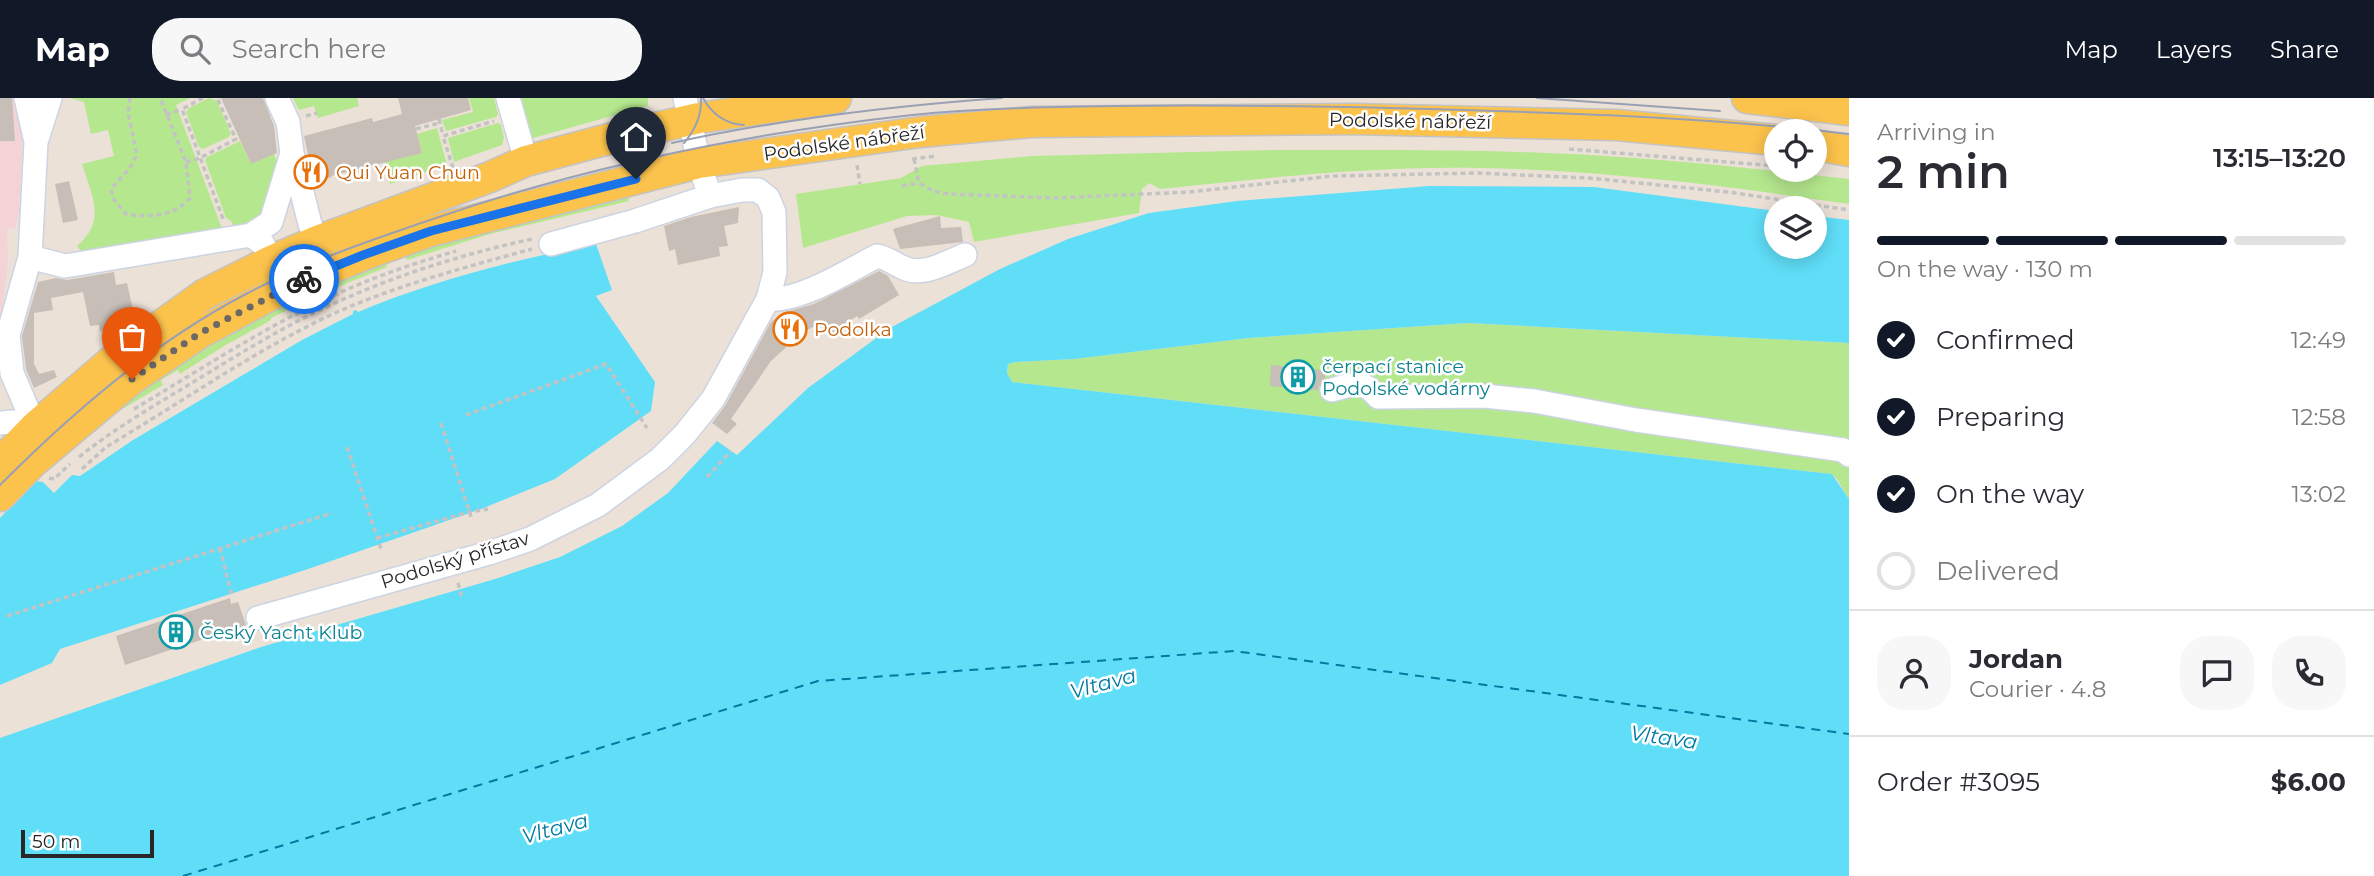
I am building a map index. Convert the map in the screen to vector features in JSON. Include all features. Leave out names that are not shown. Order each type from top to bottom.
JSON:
[{"type":"main road","name":"Podolské nábřeží","points":[[0,496],[43,437],[113,360],[205,294],[271,261],[526,161],[620,136],[688,109],[836,98]]},
{"type":"main road","points":[[1747,98],[1849,110]]},
{"type":"main road","name":"Podolské nábřeží","points":[[0,463],[200,333],[284,288],[363,255],[431,231],[699,163],[920,132],[1032,122],[1354,119],[1602,124],[1764,139]]},
{"type":"main road","points":[[1827,147],[1849,151]]},
{"type":"street","points":[[26,98],[36,142]]},
{"type":"street","points":[[43,437],[12,373],[8,335],[30,257],[36,142],[50,98]]},
{"type":"street","points":[[277,98],[288,122],[292,153],[317,241]]},
{"type":"street","points":[[510,107],[526,161]]},
{"type":"street","points":[[547,240],[635,221],[710,196],[699,163],[688,109]]},
{"type":"street","points":[[30,257],[65,266],[240,236],[271,222],[292,153]]},
{"type":"street","name":"Podolský přístav","points":[[258,618],[530,539],[598,505],[660,459],[685,435],[713,399],[768,299],[775,272],[772,204],[764,193],[758,190],[742,190],[710,196]]},
{"type":"street","points":[[240,236],[263,244],[284,288]]},
{"type":"street","points":[[768,299],[778,301],[799,295],[877,256],[888,258],[902,268],[924,271],[965,255]]},
{"type":"street","points":[[1332,390],[1354,384],[1370,387],[1378,397],[1484,397],[1534,401],[1636,420],[1846,452]]},
{"type":"street","points":[[0,423],[13,422],[43,437]]},
{"type":"path","points":[[130,98],[128,113],[137,155],[130,168],[111,189],[114,200],[126,215],[145,217],[181,208],[190,198],[186,162],[160,98]]},
{"type":"path","points":[[166,115],[203,98]]},
{"type":"path","points":[[186,162],[200,158],[236,139],[217,98]]},
{"type":"path","points":[[443,136],[510,107]]},
{"type":"path","points":[[182,109],[200,158],[240,236]]},
{"type":"path","points":[[416,129],[439,121],[453,170]]},
{"type":"path","points":[[1562,149],[1764,165]]},
{"type":"path","points":[[919,183],[914,159],[939,156]]},
{"type":"path","points":[[856,163],[860,184]]},
{"type":"path","points":[[902,186],[919,183],[933,191],[950,194],[1056,198],[1190,192],[1332,176],[1477,173],[1589,177],[1728,192],[1849,210]]},
{"type":"path","points":[[82,469],[106,447],[240,365],[326,318],[411,285],[547,240]]},
{"type":"path","points":[[43,478],[54,479],[111,432],[240,353],[306,317],[368,289],[428,267],[486,249],[547,240]]},
{"type":"path","points":[[129,412],[240,345],[310,307],[374,279],[459,250]]},
{"type":"path","points":[[466,415],[606,364],[648,428]]},
{"type":"path","points":[[440,423],[472,520]]},
{"type":"path","points":[[347,447],[381,549]]},
{"type":"path","points":[[707,477],[731,451]]},
{"type":"path","points":[[377,538],[488,509]]},
{"type":"path","points":[[7,616],[332,513]]},
{"type":"path","points":[[220,548],[232,597]]},
{"type":"shaded area","points":[[0,98],[18,98],[22,139],[19,213],[15,228],[7,229],[8,261],[0,334]]},
{"type":"green space","points":[[70,98],[190,98],[176,105],[223,231],[96,256],[81,251],[77,246],[92,227],[94,217],[93,198],[82,164],[114,156],[108,130],[91,134],[84,102]]},
{"type":"green space","points":[[209,98],[217,101],[231,134],[203,149],[199,147],[186,112]]},
{"type":"green space","points":[[293,98],[357,98],[359,106],[318,118],[314,106],[299,110]]},
{"type":"green space","points":[[469,98],[494,98],[498,114],[496,117],[446,131],[442,120],[473,112]]},
{"type":"green space","points":[[516,98],[648,98],[648,106],[533,138],[527,134]]},
{"type":"green space","points":[[498,123],[504,138],[502,145],[454,162],[448,138]]},
{"type":"green space","points":[[437,128],[447,165],[390,184],[384,161],[422,153],[417,134]]},
{"type":"green space","points":[[240,141],[251,164],[274,154],[280,169],[264,211],[257,219],[234,228],[226,218],[205,160]]},
{"type":"green space","points":[[1273,150],[1410,150],[1586,155],[1764,170],[1764,182],[1827,182],[1827,177],[1849,179],[1849,204],[1827,201],[1827,196],[1791,196],[1618,176],[1525,169],[1399,169],[1160,189],[1149,183],[1142,189],[1139,213],[974,242],[969,222],[936,215],[907,216],[803,248],[796,194],[901,178],[922,166],[1032,156]]},
{"type":"green space","points":[[627,191],[629,201],[490,234],[407,260],[405,256],[386,263],[387,267],[335,288],[333,284],[315,292],[316,296],[271,318],[180,374],[178,370],[161,380],[163,385],[102,421],[152,381],[279,305],[416,250]]},
{"type":"green space","points":[[1468,323],[1849,343],[1849,499],[1832,474],[1012,382],[1007,373],[1008,364],[1016,362],[1074,359],[1249,338]]},
{"type":"water","name":"Vltava","points":[[1429,186],[1594,187],[1764,209],[1764,259],[1827,259],[1827,217],[1849,220],[1849,343],[1468,323],[1249,338],[1074,359],[1016,362],[1008,364],[1007,373],[1012,382],[1832,474],[1849,499],[1849,876],[0,876],[0,738],[261,647],[495,579],[560,557],[622,526],[668,493],[717,441],[737,455],[808,388],[890,328],[1000,269],[1068,239],[1149,213],[1237,201]]},
{"type":"water","points":[[596,244],[612,290],[596,296],[655,382],[651,411],[555,479],[481,509],[308,569],[60,649],[52,663],[0,685],[0,518],[36,481],[43,482],[54,493],[72,475],[80,476],[133,440],[302,340],[353,314],[353,311],[358,312],[475,272]]},
{"type":"building","points":[[0,98],[12,98],[15,141],[0,141]]},
{"type":"building","points":[[221,98],[263,98],[274,126],[277,153],[251,164]]},
{"type":"building","points":[[398,98],[468,98],[471,110],[415,126],[422,153],[314,182],[304,136],[372,118],[373,122],[402,114]]},
{"type":"building","points":[[69,181],[78,220],[63,223],[55,184]]},
{"type":"building","points":[[739,207],[738,223],[724,226],[728,246],[719,247],[720,256],[678,265],[675,249],[669,251],[664,226]]},
{"type":"building","points":[[940,216],[941,228],[961,227],[963,242],[900,249],[893,229]]},
{"type":"building","points":[[879,271],[888,276],[899,295],[859,319],[857,316],[831,334],[823,322],[791,338],[793,341],[771,361],[731,419],[737,424],[727,434],[712,423],[725,406],[771,322],[783,313],[814,304]]},
{"type":"building","points":[[114,272],[116,285],[127,283],[133,310],[122,317],[123,320],[100,332],[99,325],[90,326],[83,292],[51,298],[53,310],[34,313],[34,364],[39,374],[54,370],[57,377],[34,388],[26,369],[22,336],[38,282]]},
{"type":"building","name":"čerpací stanice Podolské vodárny","points":[[1271,365],[1322,370],[1321,372],[1326,373],[1318,390],[1270,386]]},
{"type":"building","name":"Český Yacht Klub","points":[[230,598],[231,604],[238,602],[246,625],[125,665],[116,636]]},
{"type":"ferry route","points":[[183,876],[818,681],[1234,651],[1849,734]]},
{"type":"tram line","points":[[684,143],[697,122],[701,98]]},
{"type":"tram line","points":[[703,98],[720,117],[731,123],[744,125]]},
{"type":"tram line","points":[[672,143],[836,114],[1002,98]]},
{"type":"tram line","points":[[1537,98],[1720,111]]},
{"type":"tram line","points":[[0,485],[56,431],[147,356],[212,313],[269,282],[363,243],[494,199],[671,153],[851,122],[1014,108],[1254,106],[1563,113],[1735,123],[1849,134]]},
{"type":"way so far","points":[[132,379],[200,333],[304,279]]},
{"type":"place","name":"Qui Yuan Chun","points":[[311,172]]},
{"type":"place","name":"Podolka","points":[[790,329]]},
{"type":"place","name":"čerpací stanice Podolské vodárny","points":[[1298,377]]},
{"type":"place","name":"Český Yacht Klub","points":[[176,632]]},
{"type":"route","points":[[304,279],[431,231],[636,179]]}]
